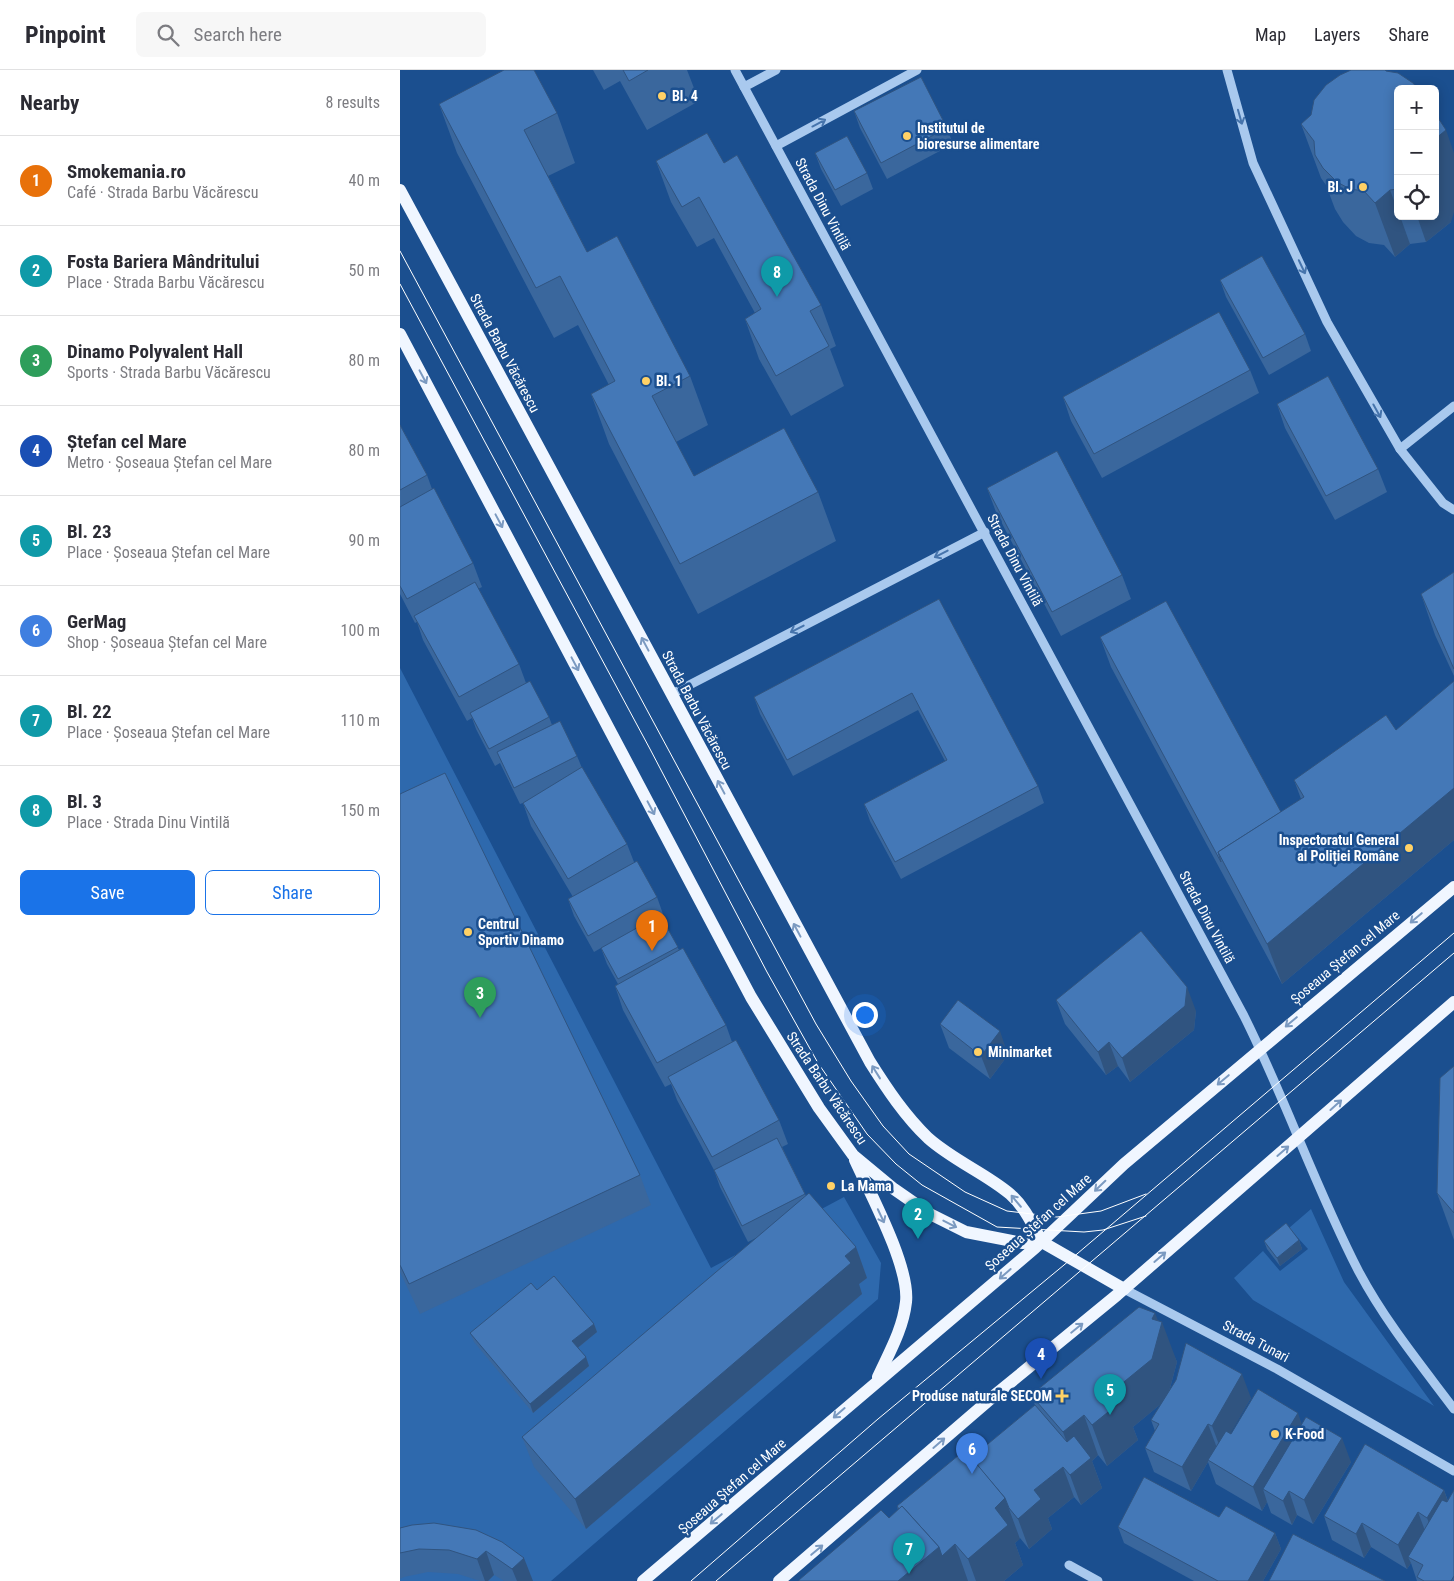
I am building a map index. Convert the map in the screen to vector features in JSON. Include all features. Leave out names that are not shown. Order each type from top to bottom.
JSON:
[{"type":"main road","name":"Strada Barbu Văcărescu","points":[[400,190],[833,997],[885,1086],[928,1138],[956,1161],[1010,1195],[1026,1214],[1042,1242],[1022,1244],[966,1232],[930,1214],[894,1189],[853,1156],[819,1108],[751,997],[400,334]]},
{"type":"main road","name":"Șoseaua Ștefan cel Mare","points":[[644,1581],[876,1381],[1042,1242],[1124,1164],[1454,887]]},
{"type":"main road","points":[[779,1581],[995,1395],[1124,1289],[1454,1002]]},
{"type":"main road","points":[[853,1156],[897,1255],[907,1301],[898,1334],[876,1381]]},
{"type":"main road","name":"Strada Tunari","points":[[1042,1242],[1124,1289]]},
{"type":"street","name":"Strada Dinu Vintilă","points":[[735,70],[1260,1048],[1300,1137]]},
{"type":"street","points":[[744,87],[776,70]]},
{"type":"street","points":[[776,146],[917,70]]},
{"type":"street","points":[[1226,70],[1253,163],[1327,322],[1400,449],[1443,503],[1454,510]]},
{"type":"street","points":[[1400,449],[1454,406]]},
{"type":"street","points":[[672,694],[984,532]]},
{"type":"street","points":[[1300,1137],[1320,1187],[1360,1273],[1402,1340],[1454,1409]]},
{"type":"street","name":"Strada Tunari","points":[[1124,1289],[1276,1369],[1454,1471]]},
{"type":"street","points":[[1069,1565],[1098,1581]]},
{"type":"shaded area","name":"Centrul Sportiv Dinamo","points":[[400,668],[711,1268],[844,1197],[881,1263],[878,1299],[551,1581],[400,1581]]},
{"type":"shaded area","points":[[1311,1209],[1344,1282],[1434,1406],[1253,1300],[1234,1278],[1263,1251],[1280,1271],[1308,1249],[1289,1228]]},
{"type":"building","name":"Bl. 1","points":[[504,70],[534,70],[557,113],[524,130],[587,252],[617,236],[690,376],[652,396],[694,476],[784,428],[818,492],[680,564],[591,394],[615,381],[560,276],[536,288],[439,104]]},
{"type":"building","points":[[623,70],[648,70],[629,81]]},
{"type":"building","points":[[1351,70],[1385,70],[1398,73],[1415,85],[1394,85],[1394,190],[1390,190],[1375,203],[1364,191],[1350,189],[1337,182],[1323,168],[1315,155],[1314,141],[1301,124],[1311,115],[1314,100],[1326,85]]},
{"type":"building","name":"Institutul de bioresurse alimentare","points":[[921,77],[947,128],[881,163],[854,111]]},
{"type":"building","points":[[1439,119],[1446,130],[1439,136]]},
{"type":"building","points":[[707,133],[724,163],[737,155],[821,305],[810,311],[829,346],[776,376],[745,319],[761,309],[699,197],[682,207],[656,161]]},
{"type":"building","points":[[847,136],[867,173],[835,190],[815,153]]},
{"type":"building","points":[[1262,256],[1305,334],[1263,358],[1220,280]]},
{"type":"building","points":[[1219,312],[1250,370],[1094,454],[1063,397]]},
{"type":"building","points":[[1328,376],[1378,469],[1326,496],[1277,404]]},
{"type":"building","points":[[400,425],[427,475],[400,490]]},
{"type":"building","points":[[1057,451],[1122,575],[1052,612],[987,488]]},
{"type":"building","points":[[434,488],[473,563],[407,599],[400,586],[400,507]]},
{"type":"building","points":[[1454,572],[1454,669],[1421,594]]},
{"type":"building","points":[[475,582],[519,664],[459,697],[414,616]]},
{"type":"building","points":[[939,599],[1038,786],[895,862],[864,804],[947,760],[912,693],[787,760],[754,697]]},
{"type":"building","points":[[1166,601],[1281,812],[1218,852],[1221,862],[1100,637]]},
{"type":"building","points":[[530,681],[549,717],[489,749],[470,713]]},
{"type":"building","points":[[1454,681],[1454,788],[1267,944],[1218,852],[1304,797],[1294,780],[1386,715],[1396,730]]},
{"type":"building","points":[[560,721],[577,756],[514,788],[497,752]]},
{"type":"building","points":[[582,767],[627,844],[568,879],[523,803]]},
{"type":"building","points":[[445,773],[640,1175],[409,1284],[400,1265],[400,794]]},
{"type":"building","points":[[637,861],[657,897],[588,936],[568,899]]},
{"type":"building","points":[[660,915],[678,947],[618,979],[601,948]]},
{"type":"building","points":[[1141,931],[1187,987],[1185,1006],[1122,1058],[1109,1042],[1098,1052],[1056,1000]]},
{"type":"building","points":[[683,948],[726,1025],[657,1063],[615,986]]},
{"type":"building","points":[[958,1000],[1000,1031],[981,1056],[940,1024]]},
{"type":"building","points":[[736,1040],[779,1120],[712,1157],[668,1077]]},
{"type":"building","points":[[1454,1066],[1454,1213],[1437,1193],[1440,1078]]},
{"type":"building","points":[[777,1138],[805,1194],[742,1226],[714,1170]]},
{"type":"building","points":[[809,1193],[856,1247],[845,1256],[851,1263],[575,1499],[522,1437]]},
{"type":"building","points":[[1286,1223],[1299,1240],[1277,1258],[1264,1241]]},
{"type":"building","points":[[554,1276],[594,1324],[572,1341],[586,1357],[530,1404],[470,1333],[531,1283],[537,1290]]},
{"type":"building","points":[[1139,1307],[1155,1313],[1152,1319],[1162,1322],[1152,1359],[1114,1390],[1123,1400],[1092,1425],[1084,1415],[1063,1432],[1031,1395]]},
{"type":"building","points":[[1186,1343],[1242,1374],[1212,1426],[1208,1424],[1182,1467],[1145,1448],[1159,1424],[1151,1420],[1176,1380]]},
{"type":"building","points":[[1258,1389],[1298,1413],[1253,1487],[1208,1460],[1226,1431],[1231,1434]]},
{"type":"building","points":[[1035,1405],[1067,1442],[1074,1436],[1091,1458],[1070,1475],[1063,1467],[1034,1490],[1041,1499],[1018,1519],[1009,1508],[1005,1498],[971,1458]]},
{"type":"building","points":[[1306,1417],[1342,1438],[1304,1500],[1289,1491],[1283,1501],[1263,1489]]},
{"type":"building","points":[[1365,1444],[1444,1490],[1427,1518],[1418,1512],[1398,1545],[1362,1523],[1356,1534],[1324,1516]]},
{"type":"building","points":[[965,1450],[1005,1498],[995,1508],[1008,1525],[968,1559],[955,1544],[942,1556],[939,1547],[902,1506],[899,1509],[897,1506]]},
{"type":"building","points":[[1144,1477],[1219,1517],[1226,1506],[1275,1533],[1248,1581],[1218,1581],[1118,1527]]},
{"type":"building","points":[[1454,1490],[1454,1576],[1451,1581],[1424,1581],[1417,1577],[1423,1565],[1408,1557],[1442,1500],[1447,1502]]},
{"type":"building","points":[[902,1506],[939,1547],[898,1581],[799,1581],[881,1510],[889,1518]]},
{"type":"building","points":[[434,1523],[476,1530],[502,1542],[524,1558],[512,1569],[486,1551],[477,1559],[449,1550],[419,1549],[400,1553],[400,1528]]},
{"type":"building","points":[[1293,1534],[1385,1581],[1269,1581]]},
{"type":"tram line","points":[[400,251],[816,1024],[851,1081],[883,1126],[909,1154],[965,1192],[1007,1211],[1057,1217],[1101,1211],[1146,1194]]},
{"type":"tram line","points":[[400,284],[650,749],[767,972],[818,1063],[867,1134],[896,1164],[922,1185],[997,1227],[1084,1232],[1103,1230],[1146,1216]]},
{"type":"tram line","points":[[691,1581],[878,1419],[1064,1265],[1454,933]]},
{"type":"tram line","points":[[716,1581],[1454,953]]},
{"type":"place","name":"Bl. 4","points":[[662,96]]},
{"type":"place","name":"Institutul de bioresurse alimentare","points":[[907,136]]},
{"type":"place","name":"Bl. J","points":[[1363,187]]},
{"type":"place","name":"Bl. 3","points":[[777,297]]},
{"type":"place","name":"Bl. 1","points":[[646,381]]},
{"type":"place","name":"Inspectoratul General al Poliției Române","points":[[1409,848]]},
{"type":"place","name":"Centrul Sportiv Dinamo","points":[[468,932]]},
{"type":"place","name":"Smokemania.ro","points":[[652,951]]},
{"type":"place","name":"Dinamo Polyvalent Hall","points":[[480,1018]]},
{"type":"place","name":"Minimarket","points":[[978,1052]]},
{"type":"place","name":"La Mama","points":[[831,1186]]},
{"type":"place","name":"Fosta Bariera Mândritului","points":[[918,1239]]},
{"type":"place","name":"Ștefan cel Mare","points":[[1041,1379]]},
{"type":"place","name":"Produse naturale SECOM","points":[[1062,1396]]},
{"type":"place","name":"Bl. 23","points":[[1110,1415]]},
{"type":"place","name":"K-Food","points":[[1275,1434]]},
{"type":"place","name":"GerMag","points":[[972,1474]]},
{"type":"place","name":"Bl. 22","points":[[909,1574]]}]
